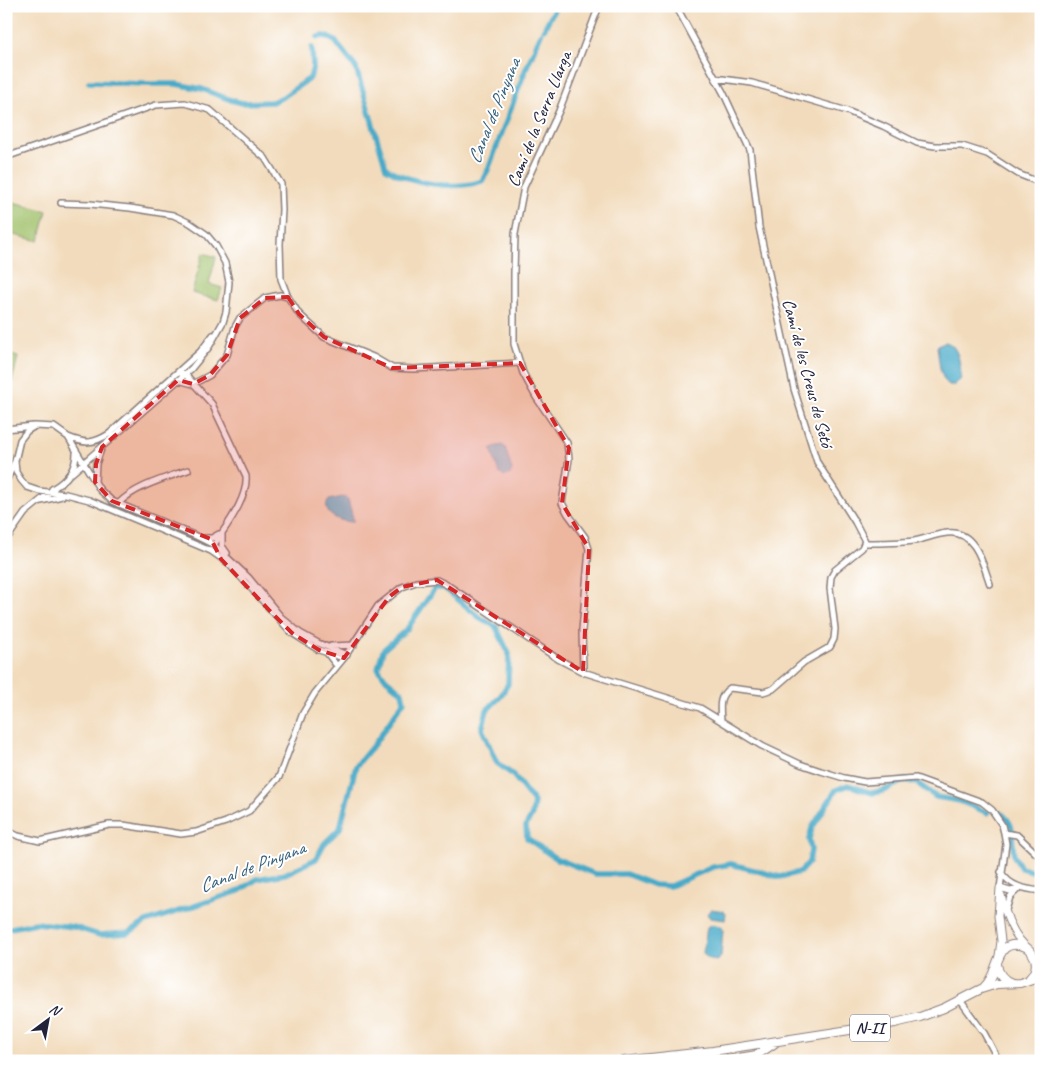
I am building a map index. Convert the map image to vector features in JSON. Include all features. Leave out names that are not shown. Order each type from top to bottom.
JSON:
[{"type":"main road","points":[[1041,956],[1028,948],[1013,945],[1007,947],[998,959],[998,968],[1004,978],[1014,983],[1024,982],[1041,976]]},
{"type":"main road","points":[[1028,948],[1035,958],[1036,964],[1035,970],[1029,979]]},
{"type":"main road","name":"N-II","points":[[624,1061],[777,1042],[895,1023],[920,1017],[981,989],[989,983],[998,959]]},
{"type":"main road","name":"N-II","points":[[981,989],[998,984],[1014,983]]},
{"type":"main road","points":[[721,1061],[757,1055],[777,1042]]},
{"type":"street","name":"Camí de la Serra Llarga","points":[[583,672],[582,630],[589,549],[585,537],[568,514],[562,502],[569,448],[536,397],[520,363],[514,344],[514,273],[515,234],[524,187],[559,111],[599,6]]},
{"type":"street","name":"Camí de les Creus de Setó","points":[[676,6],[724,94],[750,150],[759,227],[794,389],[817,462],[855,522],[864,543]]},
{"type":"street","points":[[715,78],[752,83],[846,111],[883,126],[916,143],[935,146],[962,146],[987,154],[1018,174],[1041,184]]},
{"type":"street","points":[[6,156],[156,105],[184,104],[210,110],[265,158],[281,184],[281,279],[288,297],[299,314],[324,336],[373,357],[392,368],[414,369],[520,363]]},
{"type":"street","points":[[6,540],[25,513],[191,369],[208,347],[226,312],[229,282],[225,263],[216,246],[206,234],[190,223],[173,215],[90,204],[60,203]]},
{"type":"street","points":[[178,380],[193,384],[210,375],[228,352],[235,327],[240,318],[265,298],[280,295],[288,297]]},
{"type":"street","points":[[184,374],[185,370],[214,335]]},
{"type":"street","points":[[6,429],[35,426],[54,427],[68,437],[88,443],[99,440],[109,434],[201,350]]},
{"type":"street","points":[[191,369],[193,384]]},
{"type":"street","points":[[178,372],[184,374],[212,404],[246,476],[247,486],[244,497],[214,546]]},
{"type":"street","points":[[20,440],[27,431],[35,426]]},
{"type":"street","points":[[6,482],[15,461],[20,440],[18,427]]},
{"type":"street","points":[[68,437],[95,482],[106,496],[118,504],[200,538],[214,546],[248,578],[281,617],[300,633],[327,650],[337,666]]},
{"type":"street","points":[[95,482],[96,464],[102,447]]},
{"type":"street","points":[[72,472],[76,459],[76,450]]},
{"type":"street","points":[[15,461],[16,472],[27,487],[89,500],[211,551],[246,582],[292,633],[303,641],[346,656]]},
{"type":"street","points":[[118,504],[153,482],[188,470]]},
{"type":"street","points":[[41,501],[66,494]]},
{"type":"street","points":[[721,720],[720,700],[723,694],[730,688],[763,692],[774,688],[804,662],[830,647],[834,639],[835,629],[830,588],[831,577],[835,570],[862,548],[864,543],[913,541],[948,532],[962,535],[977,550],[990,584]]},
{"type":"street","points":[[200,538],[212,538],[222,533]]},
{"type":"street","points":[[222,533],[222,546],[230,559]]},
{"type":"street","points":[[197,545],[214,546]]},
{"type":"street","points":[[214,546],[221,559]]},
{"type":"street","points":[[6,830],[18,836],[40,841],[109,825],[123,825],[180,834],[196,832],[238,818],[250,811],[279,777],[303,713],[315,693],[354,645],[378,606],[402,586],[416,582],[437,580],[449,586],[558,659],[583,672],[700,708],[774,752],[800,764],[844,778],[873,782],[916,778],[982,802],[992,810],[1002,825],[1006,844],[1001,872],[998,916],[1001,941],[998,959]]},
{"type":"street","points":[[327,650],[354,645]]},
{"type":"street","points":[[1004,833],[1017,835],[1041,858]]},
{"type":"street","points":[[1001,872],[1013,885],[1020,889]]},
{"type":"street","points":[[1000,888],[1013,885]]},
{"type":"street","points":[[1000,888],[1010,891],[1020,889],[1040,891]]},
{"type":"street","points":[[1000,888],[1006,913],[1017,938],[1028,948]]},
{"type":"street","points":[[1006,913],[1010,897],[1020,889]]},
{"type":"street","points":[[960,1000],[984,1033],[999,1061]]},
{"type":"highlighted area","points":[[288,297],[299,314],[324,337],[392,368],[520,363],[569,448],[562,503],[589,549],[583,672],[437,580],[402,587],[389,597],[344,658],[319,650],[292,633],[270,611],[221,559],[211,539],[112,501],[95,482],[96,464],[102,447],[178,380],[193,384],[210,375],[227,355],[240,318],[265,298]]},
{"type":"green space","points":[[13,202],[47,211],[39,241],[6,233]]},
{"type":"green space","points":[[203,253],[216,257],[209,284],[222,288],[218,300],[192,293]]},
{"type":"green space","points":[[6,354],[18,357],[11,385],[6,384]]},
{"type":"water","points":[[945,342],[950,344],[956,351],[960,363],[961,379],[955,385],[949,385],[946,382],[940,368],[937,347]]},
{"type":"water","points":[[502,445],[505,447],[512,470],[511,474],[504,477],[499,473],[491,449]]},
{"type":"water","points":[[343,497],[348,499],[353,522],[333,517],[327,510],[328,500]]},
{"type":"water","points":[[711,909],[724,911],[726,913],[725,920],[710,918],[707,914]]},
{"type":"water","points":[[714,924],[723,930],[721,957],[716,961],[707,958],[703,953],[707,927]]},
{"type":"waterway","name":"Canal de Pinyana","points":[[544,29],[556,6]]},
{"type":"waterway","name":"Canal de Pinyana","points":[[318,37],[325,36],[335,41],[356,68],[386,168],[407,178],[432,184],[459,185],[482,181],[488,170],[541,34]]},
{"type":"waterway","name":"Canal de Pinyana","points":[[149,84],[176,84],[202,89],[242,103],[272,102],[283,97],[310,78],[313,67],[312,48]]},
{"type":"waterway","name":"Canal de Pinyana","points":[[89,82],[144,84]]},
{"type":"waterway","name":"Canal de Pinyana","points":[[6,929],[36,923],[74,927],[99,935],[128,933],[146,922],[239,891],[257,879],[285,874],[316,859],[324,844],[340,828],[356,766],[375,743],[404,701],[402,692],[386,679],[378,668],[383,650],[407,629],[435,588],[444,588],[479,617],[496,627],[509,654],[508,684],[500,697],[487,710],[482,729],[497,763],[513,775],[534,802],[532,815],[526,826],[527,838],[555,858],[595,874],[626,874],[654,885],[670,886],[713,867],[731,864],[780,877],[800,872],[809,862],[811,850],[809,839],[812,828],[836,790],[848,785],[872,793],[883,791],[905,780],[917,783],[936,797],[960,801],[988,813]]},
{"type":"waterway","name":"Canal de Pinyana","points":[[997,812],[1007,819],[1012,831]]},
{"type":"waterway","name":"Canal de Pinyana","points":[[1012,836],[1014,856],[1021,868],[1041,873]]}]
